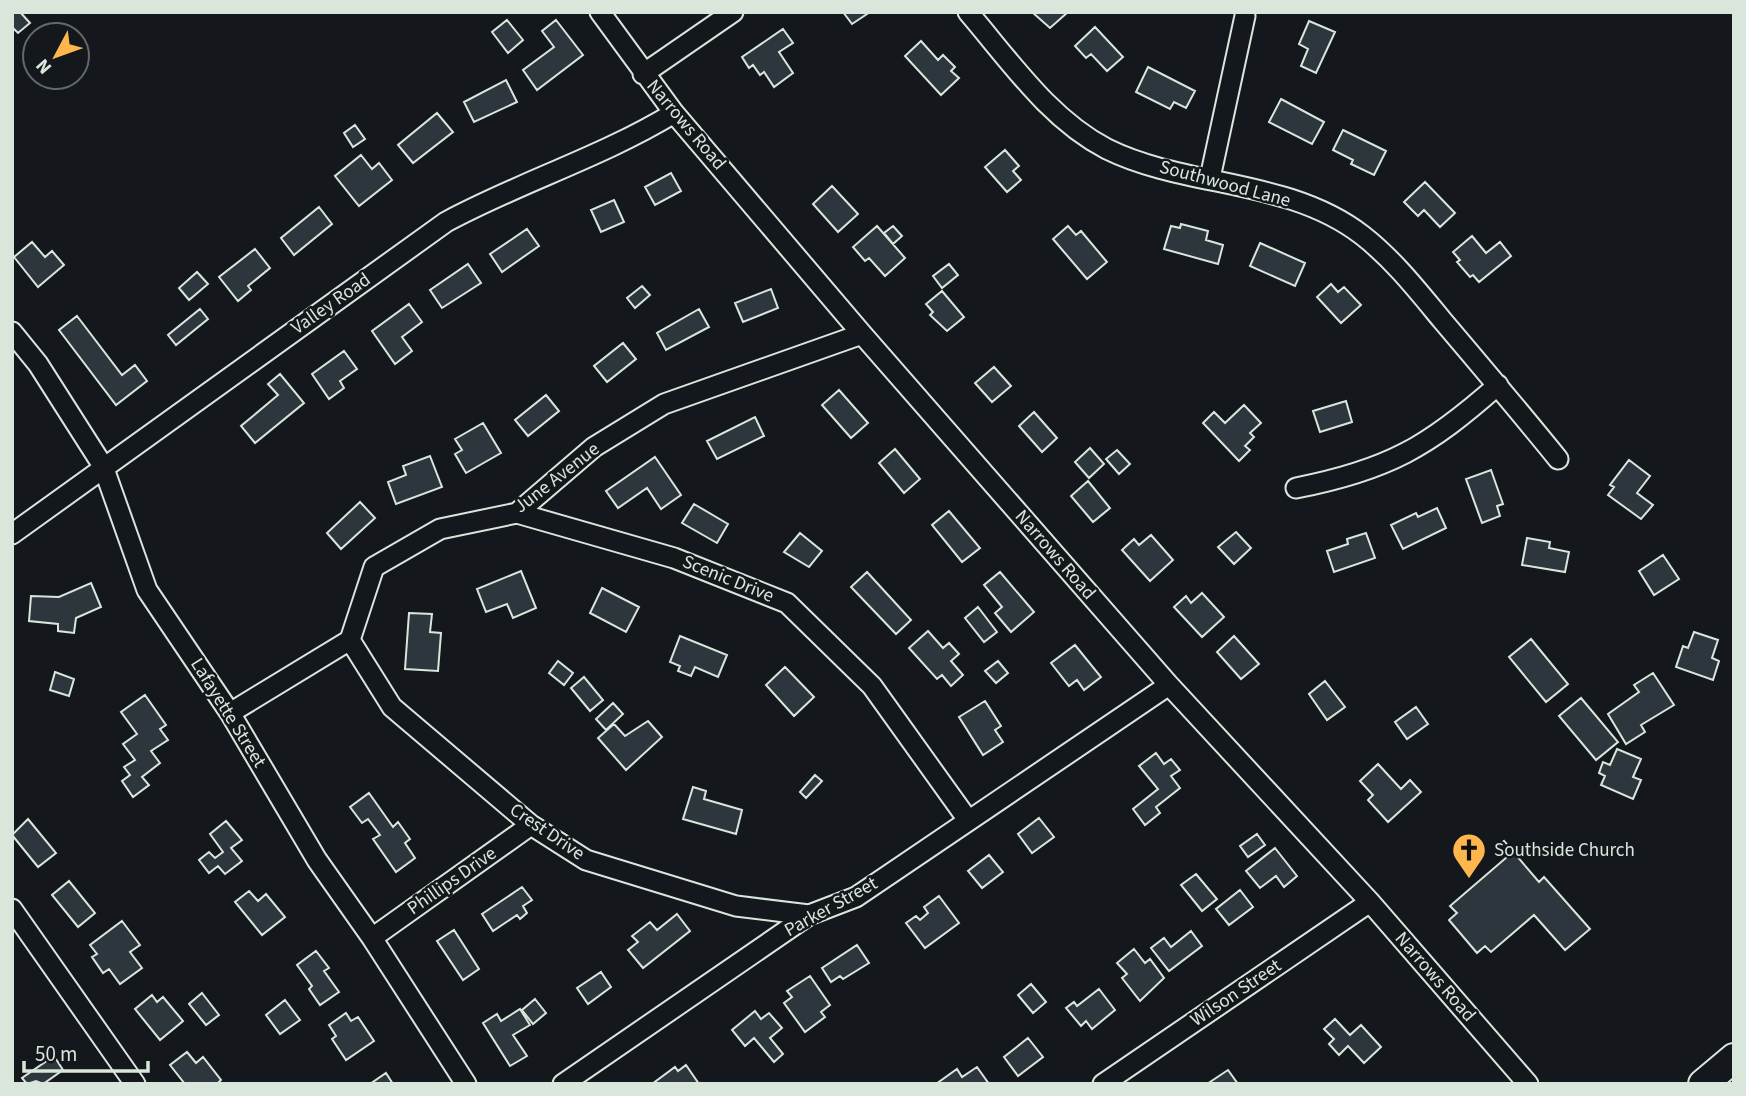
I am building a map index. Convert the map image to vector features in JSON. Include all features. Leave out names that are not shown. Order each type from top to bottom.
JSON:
[{"type":"highway","points":[[1703,1084],[1734,1058]]},
{"type":"street","name":"Narrows Road","points":[[600,12],[674,113],[862,334],[1169,685],[1370,902],[1528,1084]]},
{"type":"street","points":[[643,74],[733,12]]},
{"type":"street","name":"Southwood Lane","points":[[968,12],[1042,99],[1071,126],[1108,149],[1140,161],[1262,190],[1320,211],[1362,235],[1406,277],[1558,459]]},
{"type":"street","points":[[1210,178],[1245,16]]},
{"type":"street","name":"Valley Road","points":[[12,534],[446,222],[494,196],[648,129],[674,113]]},
{"type":"street","name":"Lafayette Street","points":[[12,331],[38,364],[103,466],[147,590],[230,713],[317,860],[372,938],[466,1084]]},
{"type":"street","name":"June Avenue","points":[[350,640],[374,567],[440,529],[517,513],[594,447],[664,404],[862,334]]},
{"type":"street","points":[[1296,488],[1349,478],[1377,468],[1423,444],[1498,385]]},
{"type":"street","name":"Scenic Drive","points":[[517,513],[674,558],[787,603],[872,686],[968,820]]},
{"type":"street","points":[[230,713],[350,640]]},
{"type":"street","name":"Crest Drive","points":[[350,640],[392,707],[531,825],[586,859],[654,883],[736,906],[809,915]]},
{"type":"street","name":"Parker Street","points":[[563,1084],[809,915],[856,897],[1169,685]]},
{"type":"street","name":"Phillips Drive","points":[[372,938],[531,825]]},
{"type":"street","name":"Wilson Street","points":[[1103,1084],[1370,902]]},
{"type":"street","points":[[12,910],[135,1084]]},
{"type":"building","points":[[12,12],[20,12],[28,21],[21,21],[21,30],[18,33],[12,27]]},
{"type":"building","points":[[843,12],[870,12],[852,24]]},
{"type":"building","points":[[1032,12],[1068,12],[1050,28]]},
{"type":"building","points":[[507,20],[523,40],[508,53],[492,32]]},
{"type":"building","points":[[556,20],[583,55],[537,90],[523,70],[554,47],[542,31]]},
{"type":"building","points":[[1309,21],[1335,32],[1316,73],[1301,66],[1308,49],[1299,44]]},
{"type":"building","points":[[1095,27],[1123,57],[1107,71],[1091,54],[1086,58],[1075,46]]},
{"type":"building","points":[[783,29],[793,43],[779,52],[793,73],[774,87],[764,72],[760,75],[753,65],[749,68],[742,57]]},
{"type":"building","points":[[921,41],[938,60],[943,55],[955,67],[951,71],[959,78],[941,95],[905,56]]},
{"type":"building","points":[[1148,67],[1195,91],[1186,108],[1174,102],[1170,109],[1136,92]]},
{"type":"building","points":[[506,80],[517,102],[474,122],[464,102]]},
{"type":"building","points":[[1281,99],[1324,122],[1312,144],[1269,122]]},
{"type":"building","points":[[437,113],[453,132],[413,163],[398,145]]},
{"type":"building","points":[[355,125],[365,139],[353,147],[344,133]]},
{"type":"building","points":[[1343,130],[1386,151],[1374,175],[1351,164],[1353,160],[1333,150]]},
{"type":"building","points":[[1005,150],[1019,166],[1013,171],[1021,180],[1007,192],[985,167]]},
{"type":"building","points":[[361,155],[372,169],[379,163],[392,180],[359,206],[335,176]]},
{"type":"building","points":[[671,173],[681,191],[655,205],[645,187]]},
{"type":"building","points":[[1425,182],[1455,213],[1440,227],[1424,210],[1418,216],[1404,202]]},
{"type":"building","points":[[832,186],[858,214],[838,232],[813,204]]},
{"type":"building","points":[[614,200],[624,222],[601,232],[591,210]]},
{"type":"building","points":[[319,207],[332,224],[294,255],[281,238]]},
{"type":"building","points":[[1181,224],[1208,231],[1206,240],[1223,245],[1218,264],[1164,249],[1171,226],[1180,228]]},
{"type":"building","points":[[877,226],[905,258],[885,276],[869,258],[865,261],[853,247]]},
{"type":"building","points":[[893,226],[902,236],[893,244],[884,233]]},
{"type":"building","points":[[1068,226],[1076,235],[1081,231],[1107,262],[1087,279],[1053,239]]},
{"type":"building","points":[[527,229],[539,246],[502,272],[490,254]]},
{"type":"building","points":[[1472,236],[1486,253],[1500,242],[1511,256],[1479,282],[1473,275],[1470,277],[1457,262],[1460,260],[1453,252]]},
{"type":"building","points":[[32,242],[45,257],[52,251],[64,265],[38,287],[14,257]]},
{"type":"building","points":[[1260,243],[1305,263],[1295,286],[1250,266]]},
{"type":"building","points":[[255,249],[270,268],[248,286],[251,290],[238,301],[219,277]]},
{"type":"building","points":[[468,264],[481,283],[442,308],[430,290]]},
{"type":"building","points":[[949,264],[958,275],[942,288],[933,276]]},
{"type":"building","points":[[197,272],[208,284],[189,300],[179,288]]},
{"type":"building","points":[[1331,284],[1338,292],[1344,287],[1361,305],[1341,323],[1317,297]]},
{"type":"building","points":[[642,286],[650,295],[635,308],[627,298]]},
{"type":"building","points":[[771,289],[778,308],[743,322],[735,303]]},
{"type":"building","points":[[942,291],[964,317],[947,331],[930,315],[933,312],[926,304]]},
{"type":"building","points":[[409,304],[422,322],[402,337],[412,351],[395,364],[372,331]]},
{"type":"building","points":[[200,309],[208,319],[176,345],[168,335]]},
{"type":"building","points":[[699,309],[709,327],[666,350],[657,333]]},
{"type":"building","points":[[77,316],[122,375],[135,365],[147,381],[116,405],[59,330]]},
{"type":"building","points":[[623,343],[636,359],[607,382],[594,366]]},
{"type":"building","points":[[344,351],[357,369],[340,381],[344,388],[329,399],[312,374]]},
{"type":"building","points":[[994,367],[1011,386],[992,402],[975,383]]},
{"type":"building","points":[[280,374],[304,403],[255,443],[241,426],[278,395],[268,384]]},
{"type":"building","points":[[839,390],[868,423],[851,438],[822,405]]},
{"type":"building","points":[[546,395],[559,411],[528,436],[515,420]]},
{"type":"building","points":[[1346,401],[1352,422],[1320,432],[1313,411]]},
{"type":"building","points":[[1244,405],[1261,423],[1250,433],[1254,437],[1245,446],[1250,450],[1239,461],[1203,423],[1214,412],[1225,423]]},
{"type":"building","points":[[1034,412],[1057,438],[1042,452],[1019,426]]},
{"type":"building","points":[[755,417],[764,436],[717,459],[707,441]]},
{"type":"building","points":[[483,423],[501,453],[466,473],[455,454],[462,450],[455,439]]},
{"type":"building","points":[[1090,448],[1104,464],[1089,478],[1075,462]]},
{"type":"building","points":[[895,449],[920,479],[904,493],[879,463]]},
{"type":"building","points":[[1117,450],[1130,464],[1119,474],[1106,459]]},
{"type":"building","points":[[430,456],[442,487],[396,504],[388,482],[406,475],[403,466]]},
{"type":"building","points":[[655,457],[681,495],[661,509],[647,488],[618,508],[606,491]]},
{"type":"building","points":[[1629,460],[1650,476],[1637,493],[1653,505],[1641,519],[1608,495],[1614,487],[1610,485]]},
{"type":"building","points":[[1491,470],[1503,504],[1497,506],[1500,516],[1482,523],[1466,479]]},
{"type":"building","points":[[1088,481],[1110,508],[1093,522],[1071,496]]},
{"type":"building","points":[[360,502],[375,518],[341,549],[327,533]]},
{"type":"building","points":[[694,504],[728,524],[717,543],[682,523]]},
{"type":"building","points":[[1437,508],[1446,528],[1403,549],[1391,525],[1416,513],[1418,517]]},
{"type":"building","points":[[949,511],[980,548],[962,562],[932,525]]},
{"type":"building","points":[[1236,532],[1251,548],[1234,564],[1218,547]]},
{"type":"building","points":[[800,533],[822,551],[809,567],[784,552]]},
{"type":"building","points":[[1366,533],[1375,558],[1334,572],[1327,551],[1348,544],[1347,539]]},
{"type":"building","points":[[1151,535],[1173,560],[1150,581],[1122,550],[1134,539],[1139,545]]},
{"type":"building","points":[[1527,538],[1550,542],[1549,548],[1569,552],[1565,572],[1522,565]]},
{"type":"building","points":[[1663,555],[1679,579],[1654,595],[1639,571]]},
{"type":"building","points":[[521,571],[536,608],[513,618],[507,604],[486,612],[477,589]]},
{"type":"building","points":[[867,572],[911,620],[896,634],[851,587]]},
{"type":"building","points":[[1000,572],[1034,612],[1011,632],[995,613],[1002,607],[984,585]]},
{"type":"building","points":[[91,583],[101,607],[76,618],[74,633],[58,631],[58,624],[29,621],[31,596],[59,597]]},
{"type":"building","points":[[602,588],[639,607],[626,632],[590,613]]},
{"type":"building","points":[[1202,593],[1224,617],[1202,637],[1174,607],[1186,596],[1191,603]]},
{"type":"building","points":[[978,607],[997,632],[984,642],[965,618]]},
{"type":"building","points":[[409,613],[432,614],[430,632],[441,633],[438,671],[405,669]]},
{"type":"building","points":[[928,631],[943,648],[949,643],[959,654],[951,661],[963,675],[951,686],[942,675],[937,679],[909,648]]},
{"type":"building","points":[[1694,632],[1718,640],[1712,658],[1719,661],[1713,680],[1676,667],[1683,646],[1688,648]]},
{"type":"building","points":[[680,636],[727,655],[718,677],[695,667],[691,676],[678,671],[680,666],[670,662]]},
{"type":"building","points":[[1234,636],[1259,664],[1241,679],[1217,652]]},
{"type":"building","points":[[1531,639],[1568,684],[1546,702],[1509,657]]},
{"type":"building","points":[[1075,645],[1101,677],[1084,690],[1077,680],[1069,686],[1051,663]]},
{"type":"building","points":[[558,661],[573,673],[564,685],[549,673]]},
{"type":"building","points":[[998,661],[1008,673],[996,683],[985,671]]},
{"type":"building","points":[[785,667],[814,697],[794,716],[766,685]]},
{"type":"building","points":[[55,672],[74,679],[69,696],[50,690]]},
{"type":"building","points":[[1653,673],[1674,705],[1641,725],[1645,732],[1626,744],[1608,714],[1639,692],[1634,685]]},
{"type":"building","points":[[584,677],[603,700],[590,711],[571,688]]},
{"type":"building","points":[[1325,681],[1345,707],[1327,720],[1309,694]]},
{"type":"building","points":[[145,695],[166,725],[160,729],[168,740],[151,751],[160,763],[142,777],[149,785],[133,797],[122,781],[130,775],[124,767],[135,760],[123,744],[137,734],[121,712]]},
{"type":"building","points":[[1581,698],[1618,742],[1596,760],[1559,716]]},
{"type":"building","points":[[985,701],[1001,726],[995,730],[1003,742],[983,755],[959,717]]},
{"type":"building","points":[[613,703],[623,714],[606,730],[596,719]]},
{"type":"building","points":[[1416,707],[1428,724],[1407,739],[1395,722]]},
{"type":"building","points":[[648,721],[662,737],[626,770],[598,738],[614,724],[625,736]]},
{"type":"building","points":[[1617,749],[1641,759],[1633,777],[1641,780],[1633,799],[1601,785],[1605,776],[1599,773],[1603,762],[1610,765]]},
{"type":"building","points":[[1156,753],[1164,764],[1171,759],[1180,770],[1171,776],[1180,788],[1156,807],[1160,813],[1145,825],[1133,809],[1158,789],[1139,766]]},
{"type":"building","points":[[1378,764],[1401,789],[1410,780],[1421,792],[1388,822],[1368,800],[1373,795],[1360,781]]},
{"type":"building","points":[[815,775],[822,781],[806,798],[800,792]]},
{"type":"building","points":[[693,787],[706,791],[704,799],[742,810],[736,834],[683,819]]},
{"type":"building","points":[[369,793],[393,827],[398,822],[410,839],[405,843],[415,858],[396,872],[373,839],[380,835],[368,819],[362,823],[350,807]]},
{"type":"building","points":[[1039,818],[1054,837],[1032,853],[1018,834]]},
{"type":"building","points":[[28,819],[56,853],[38,867],[12,835]]},
{"type":"building","points":[[226,821],[242,840],[231,848],[242,861],[225,874],[218,866],[209,873],[199,860],[209,852],[215,858],[223,852],[210,834]]},
{"type":"building","points":[[1257,834],[1265,845],[1248,857],[1240,846]]},
{"type":"building","points":[[1504,841],[1539,882],[1544,877],[1590,929],[1565,950],[1534,915],[1491,952],[1485,946],[1477,953],[1449,920],[1457,913],[1450,906],[1507,857],[1497,847]]},
{"type":"building","points":[[1275,848],[1297,876],[1284,887],[1276,876],[1260,888],[1246,871]]},
{"type":"building","points":[[989,855],[1003,872],[982,888],[968,871]]},
{"type":"building","points":[[1196,874],[1217,899],[1202,911],[1181,885]]},
{"type":"building","points":[[69,881],[95,913],[78,927],[52,895]]},
{"type":"building","points":[[522,887],[532,900],[523,906],[527,913],[520,919],[517,915],[493,931],[482,914]]},
{"type":"building","points":[[1240,890],[1253,907],[1229,925],[1216,909]]},
{"type":"building","points":[[249,891],[258,901],[266,894],[285,917],[262,935],[235,902]]},
{"type":"building","points":[[939,896],[959,923],[925,948],[906,923],[916,916],[920,920],[928,913],[924,907]]},
{"type":"building","points":[[677,914],[690,931],[643,968],[628,950],[638,942],[632,936],[650,922],[657,930]]},
{"type":"building","points":[[122,921],[140,945],[130,952],[142,968],[120,984],[109,969],[103,973],[92,957],[97,954],[90,945]]},
{"type":"building","points":[[454,930],[479,969],[463,980],[437,941]]},
{"type":"building","points":[[1191,931],[1202,946],[1169,971],[1151,948],[1164,938],[1171,947]]},
{"type":"building","points":[[857,945],[869,963],[843,979],[840,976],[831,982],[822,968]]},
{"type":"building","points":[[1134,949],[1145,963],[1150,959],[1164,978],[1140,1001],[1122,978],[1127,974],[1117,963]]},
{"type":"building","points":[[316,951],[329,968],[324,971],[339,992],[320,1005],[309,989],[312,986],[297,965]]},
{"type":"building","points":[[601,972],[611,987],[588,1004],[577,988]]},
{"type":"building","points":[[810,976],[830,1005],[821,1012],[825,1017],[805,1032],[784,1003],[792,997],[787,991]]},
{"type":"building","points":[[1031,984],[1046,1002],[1033,1013],[1018,995]]},
{"type":"building","points":[[1099,989],[1115,1010],[1092,1029],[1086,1021],[1081,1026],[1066,1008],[1074,1002],[1077,1006]]},
{"type":"building","points":[[202,993],[219,1015],[206,1025],[189,1004]]},
{"type":"building","points":[[152,995],[157,1002],[163,997],[183,1021],[160,1040],[135,1009]]},
{"type":"building","points":[[535,999],[546,1013],[533,1024],[522,1010]]},
{"type":"building","points":[[285,1000],[300,1020],[280,1034],[266,1015]]},
{"type":"building","points":[[520,1009],[530,1025],[513,1035],[527,1056],[510,1066],[483,1023],[497,1014],[501,1021]]},
{"type":"building","points":[[755,1011],[761,1019],[769,1013],[782,1028],[770,1038],[783,1054],[774,1062],[754,1038],[745,1046],[732,1030]]},
{"type":"building","points":[[346,1013],[351,1021],[358,1017],[374,1041],[346,1060],[332,1039],[336,1036],[329,1025]]},
{"type":"building","points":[[1335,1019],[1350,1035],[1361,1025],[1381,1047],[1364,1063],[1348,1046],[1339,1055],[1329,1044],[1334,1039],[1324,1029]]},
{"type":"building","points":[[1028,1038],[1043,1057],[1018,1076],[1004,1057]]},
{"type":"building","points":[[187,1052],[196,1063],[203,1057],[221,1080],[217,1084],[185,1084],[170,1065]]},
{"type":"building","points":[[54,1056],[63,1070],[43,1084],[36,1081],[27,1084],[22,1078]]},
{"type":"building","points":[[686,1065],[699,1084],[652,1084],[675,1067],[678,1071]]},
{"type":"building","points":[[977,1067],[989,1084],[936,1084],[957,1069],[962,1077]]},
{"type":"building","points":[[1228,1070],[1238,1084],[1207,1084]]},
{"type":"building","points":[[386,1073],[393,1084],[370,1084]]},
{"type":"place","name":"Southside Church","points":[[1469,880]]}]
